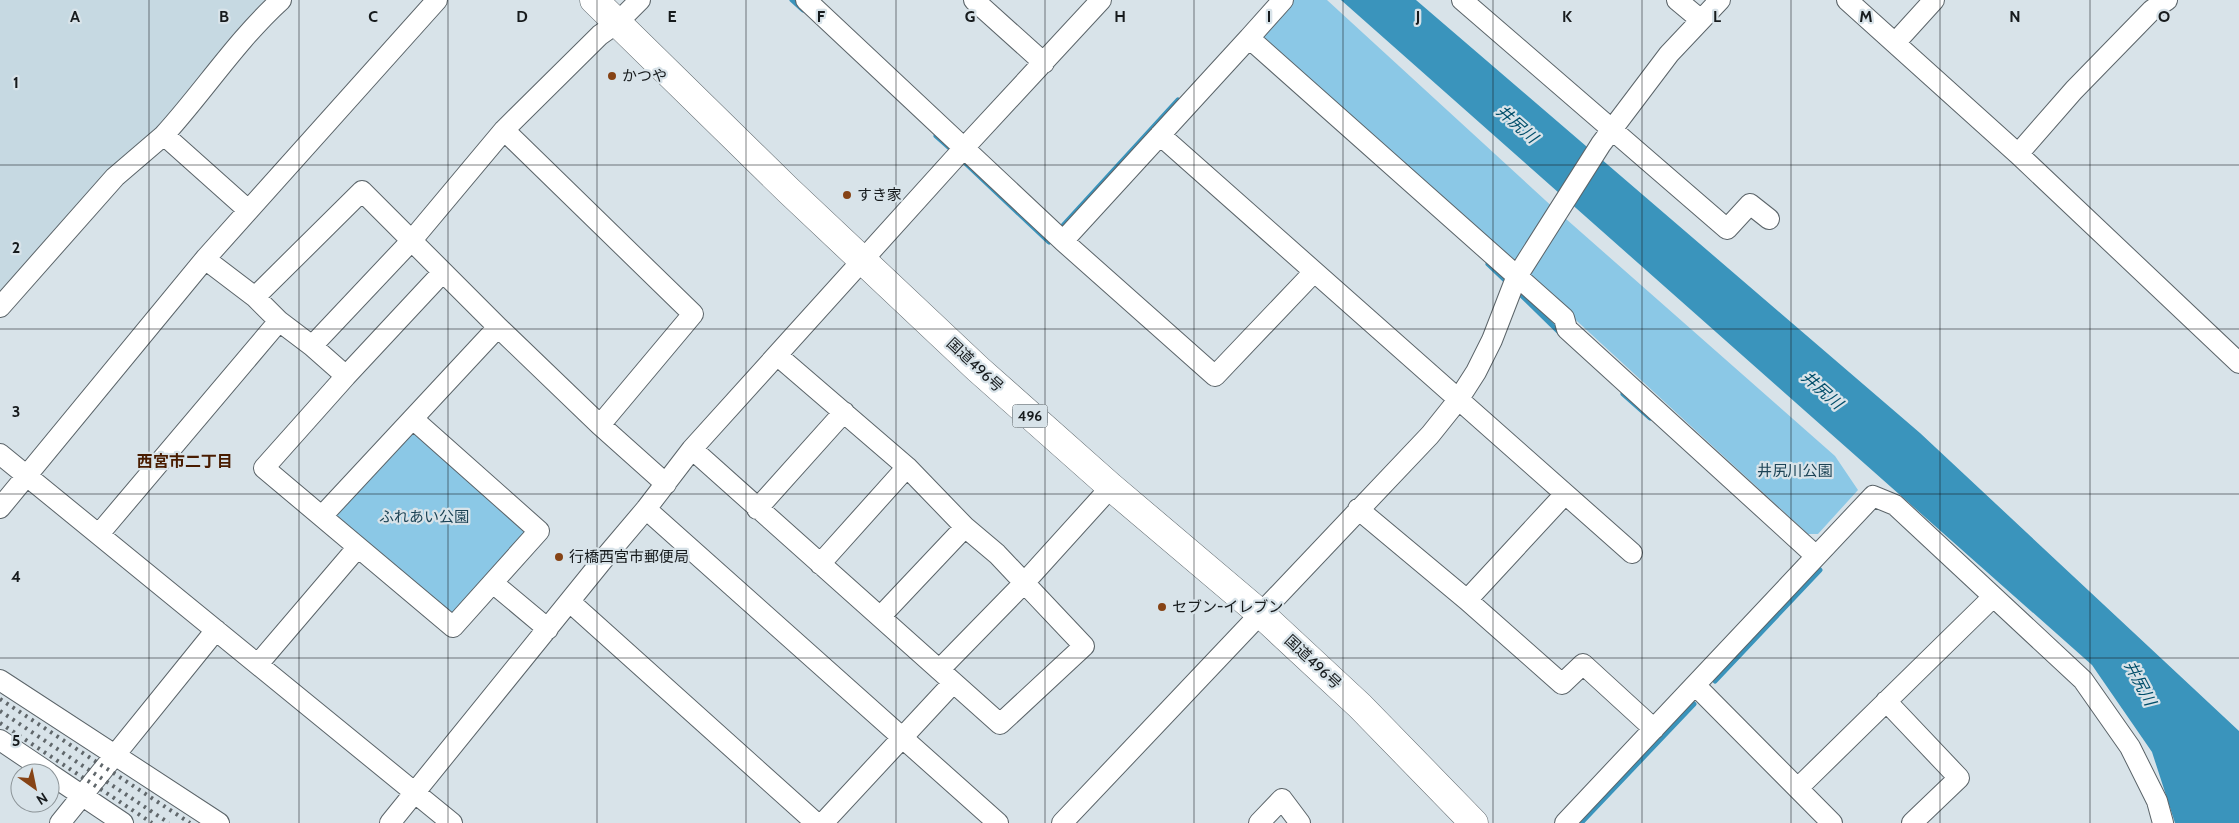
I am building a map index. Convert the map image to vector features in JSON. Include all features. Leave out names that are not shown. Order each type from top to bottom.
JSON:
[{"type":"highway","name":"国道496号","points":[[594,0],[788,190],[978,369],[1111,488],[1260,614],[1360,706],[1474,823]]},
{"type":"street","points":[[0,306],[116,177],[164,135],[190,107],[262,17],[281,0]]},
{"type":"street","points":[[0,508],[205,259],[437,0]]},
{"type":"street","points":[[312,346],[412,240],[504,130],[600,35],[617,23],[640,0]]},
{"type":"street","points":[[806,0],[1063,241],[1215,376],[1314,272]]},
{"type":"street","points":[[974,0],[1044,64]]},
{"type":"street","points":[[390,823],[646,509],[692,449],[963,149],[1044,64],[1101,0]]},
{"type":"street","points":[[1063,241],[1283,0]]},
{"type":"street","points":[[1462,0],[1607,136],[1727,229],[1750,204],[1768,219]]},
{"type":"street","points":[[1677,0],[1701,20]]},
{"type":"street","points":[[1062,823],[1430,435],[1458,400],[1492,340],[1516,278],[1557,211],[1607,136],[1669,54],[1720,0]]},
{"type":"street","points":[[1847,0],[2018,154],[2239,364]]},
{"type":"street","points":[[1895,43],[1934,0]]},
{"type":"street","points":[[2018,154],[2074,90],[2152,10],[2166,0]]},
{"type":"street","points":[[1249,38],[1516,278],[1564,318],[1567,329],[1816,556]]},
{"type":"street","points":[[504,130],[693,314],[600,425]]},
{"type":"street","points":[[164,135],[248,210]]},
{"type":"street","points":[[1160,135],[1632,554]]},
{"type":"street","points":[[255,297],[362,191],[498,327],[600,425],[666,484]]},
{"type":"street","points":[[205,259],[255,297],[279,321],[312,346],[346,376]]},
{"type":"street","points":[[413,419],[539,531],[453,627],[264,468],[443,272]]},
{"type":"street","points":[[99,534],[279,321]]},
{"type":"street","points":[[322,516],[498,327]]},
{"type":"street","points":[[692,449],[1000,724],[1084,646],[996,554],[965,527],[907,467],[778,356]]},
{"type":"street","points":[[757,509],[844,412]]},
{"type":"street","points":[[0,454],[452,823]]},
{"type":"street","points":[[820,564],[907,467]]},
{"type":"street","points":[[823,823],[902,738],[946,676],[1024,583],[1111,488]]},
{"type":"street","points":[[1467,600],[1565,494]]},
{"type":"street","points":[[1565,823],[1873,496],[1895,505],[2082,680],[2130,747],[2157,801],[2163,823]]},
{"type":"street","points":[[646,509],[998,823]]},
{"type":"street","points":[[1358,509],[1467,600],[1562,684],[1583,664],[1654,729]]},
{"type":"street","points":[[880,617],[965,527]]},
{"type":"street","points":[[258,664],[357,548]]},
{"type":"street","points":[[493,583],[548,629]]},
{"type":"street","points":[[1798,788],[1993,597]]},
{"type":"street","points":[[570,602],[816,823]]},
{"type":"street","points":[[60,823],[216,630]]},
{"type":"street","points":[[0,680],[219,823]]},
{"type":"street","points":[[1695,685],[1832,823]]},
{"type":"street","points":[[1886,701],[1959,778],[1912,823]]},
{"type":"street","points":[[0,740],[35,763]]},
{"type":"street","points":[[60,780],[123,823]]},
{"type":"street","points":[[1259,823],[1282,798],[1300,823]]},
{"type":"shaded area","points":[[0,0],[281,0],[0,307]]},
{"type":"green space","name":"井尻川公園","points":[[1293,0],[1327,0],[1557,211],[1835,456],[1858,490],[1818,534],[1808,534],[1501,251],[1264,43],[1264,33]]},
{"type":"green space","name":"ふれあい公園","points":[[410,433],[419,434],[524,529],[525,536],[453,618],[336,520],[336,513]]},
{"type":"water","name":"井尻川","points":[[1341,0],[1416,0],[1920,433],[2239,731],[2239,823],[2175,823],[2152,752],[2092,665]]},
{"type":"waterway","points":[[792,0],[803,10]]},
{"type":"waterway","points":[[1059,230],[1178,100]]},
{"type":"waterway","points":[[936,136],[954,152]]},
{"type":"waterway","points":[[960,158],[1049,242],[1053,237]]},
{"type":"waterway","points":[[1488,264],[1509,284]]},
{"type":"waterway","points":[[1517,291],[1561,334]]},
{"type":"waterway","points":[[1623,394],[1650,418]]},
{"type":"waterway","points":[[1715,681],[1820,570],[1815,566]]},
{"type":"waterway","points":[[1581,823],[1694,704]]},
{"type":"railway","points":[[0,699],[190,823]]},
{"type":"railway","points":[[0,711],[169,823]]},
{"type":"railway","points":[[0,723],[152,823]]},
{"type":"place","name":"かつや","points":[[612,76]]},
{"type":"place","name":"すき家","points":[[847,195]]},
{"type":"place","name":"行橋西宮市郵便局","points":[[559,557]]},
{"type":"place","name":"セブン-イレブン","points":[[1162,607]]},
{"type":"district","name":"西宮市二丁目","points":[[185,461]]}]
